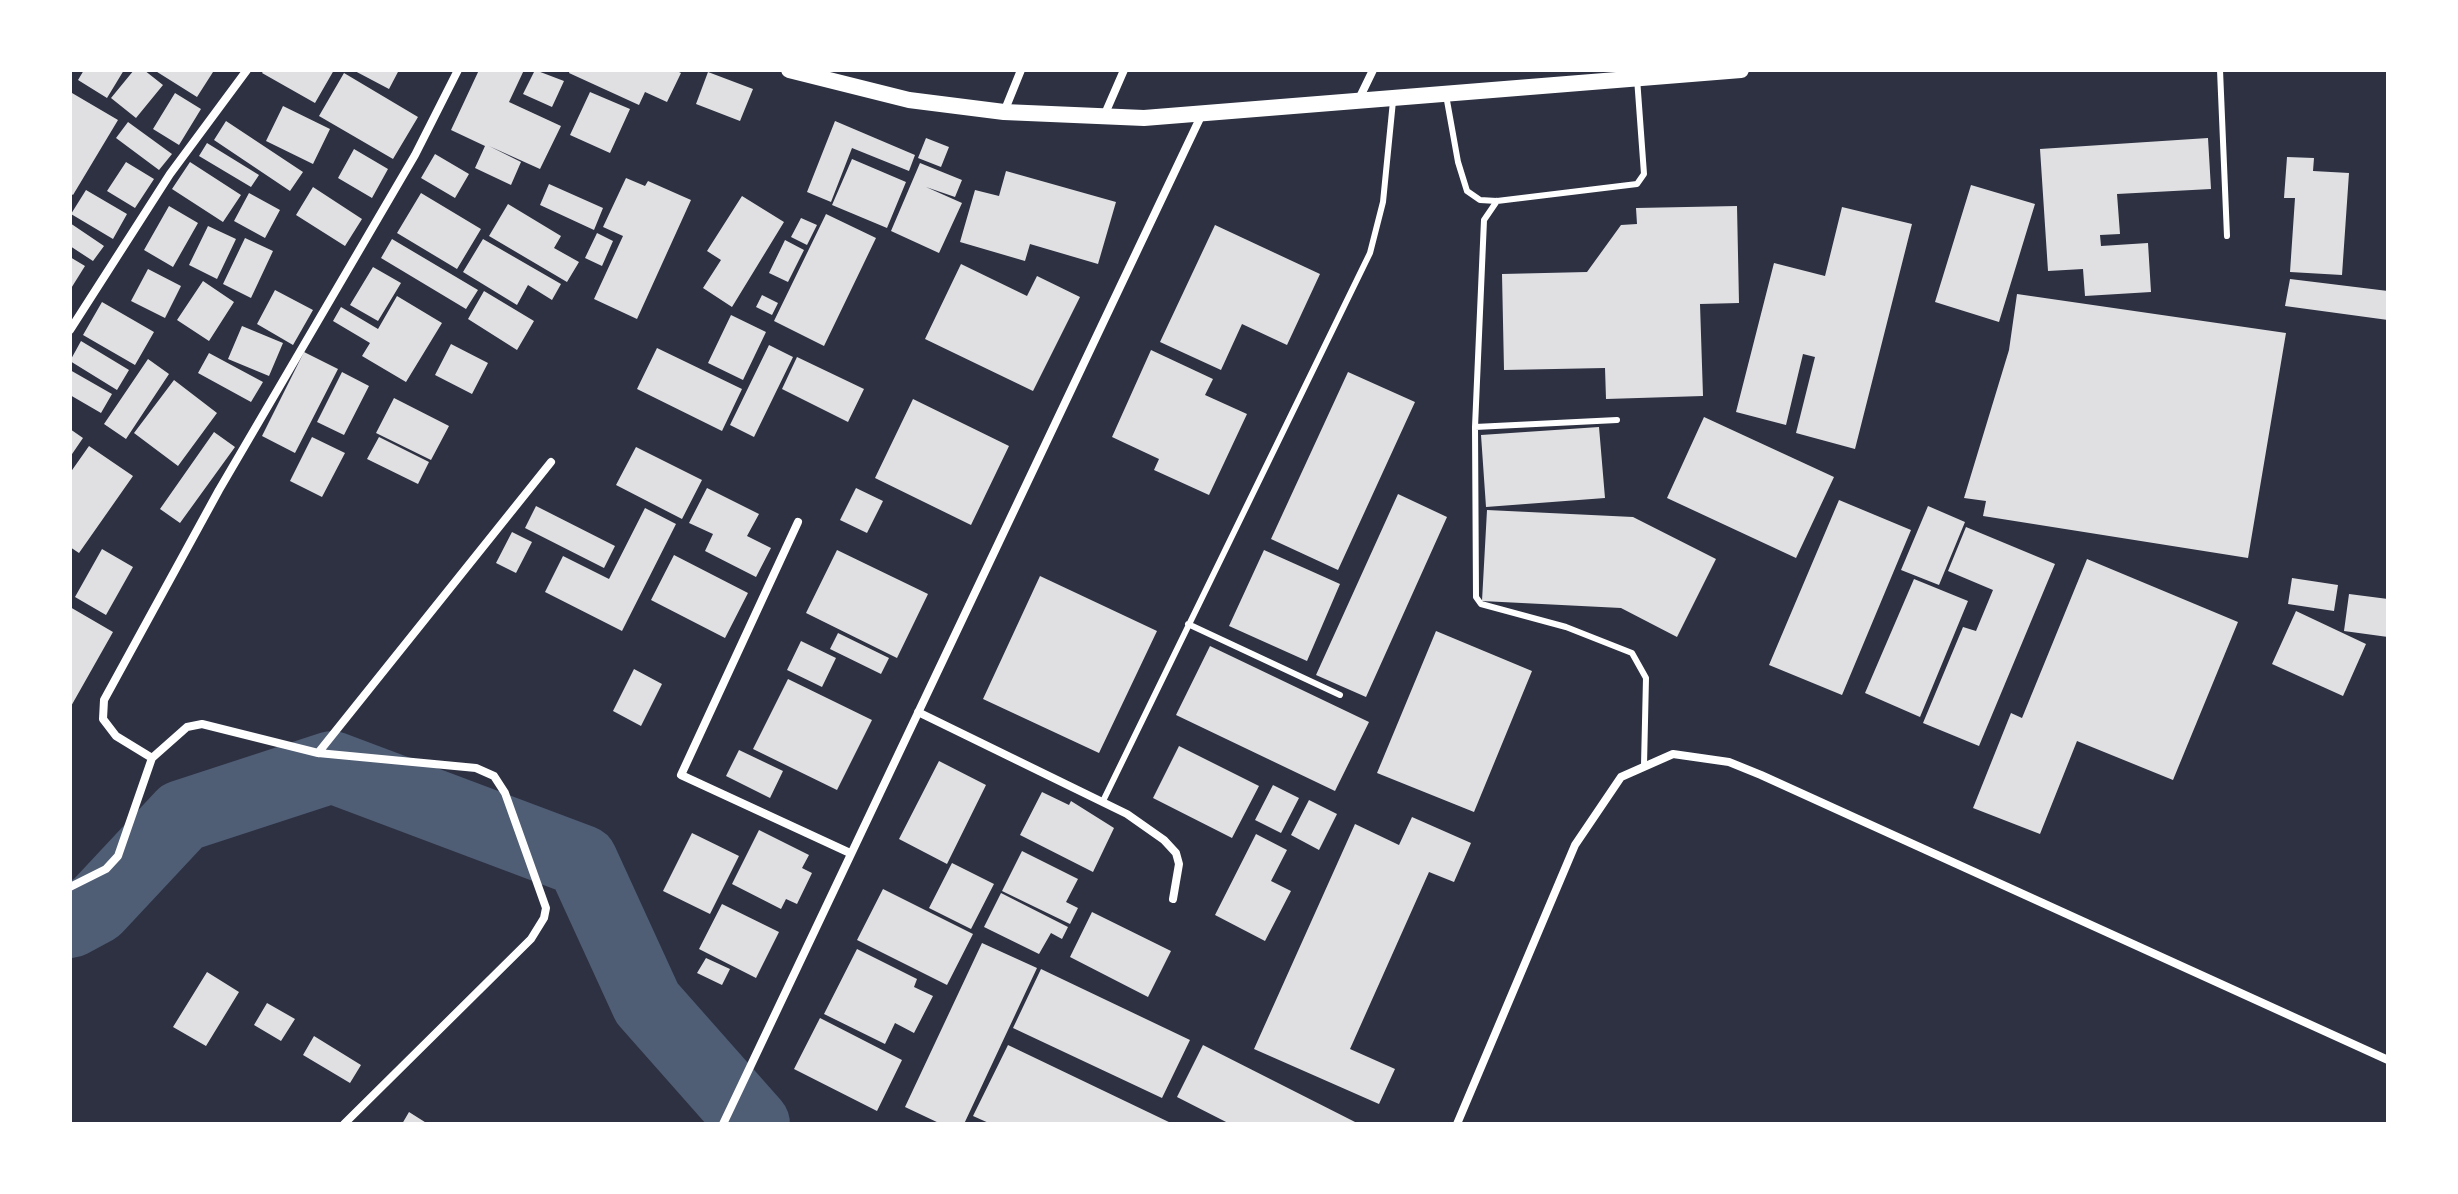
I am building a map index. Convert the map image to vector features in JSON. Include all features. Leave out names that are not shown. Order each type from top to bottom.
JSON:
[{"type":"main road","points":[[789,70],[819,74],[909,100],[1004,112],[1144,118],[1446,93],[1566,77],[1637,78],[1741,70]]},
{"type":"street","points":[[70,330],[170,174],[247,70]]},
{"type":"street","points":[[152,758],[116,736],[103,719],[104,700],[219,490],[421,144],[458,70]]},
{"type":"street","points":[[1004,112],[1021,70]]},
{"type":"street","points":[[1104,116],[1124,70]]},
{"type":"street","points":[[1358,101],[1373,70]]},
{"type":"street","points":[[723,1124],[1202,113]]},
{"type":"street","points":[[318,753],[551,462]]},
{"type":"street","points":[[798,522],[681,775],[850,853]]},
{"type":"street","points":[[918,712],[1127,814],[1176,853],[1179,864],[1173,899]]},
{"type":"street","points":[[70,887],[106,869],[118,856],[152,758],[187,727],[202,724],[318,753],[483,769],[498,780],[546,908],[544,918],[531,939],[344,1124]]},
{"type":"street","points":[[1457,1124],[1575,845],[1621,777],[1673,754],[1729,762],[2388,1060]]},
{"type":"lane","points":[[2220,70],[2227,236]]},
{"type":"lane","points":[[1446,93],[1458,162],[1467,191],[1480,200],[1497,201],[1637,184],[1644,174],[1637,78]]},
{"type":"lane","points":[[1103,801],[1370,253],[1383,202],[1394,98]]},
{"type":"lane","points":[[1497,201],[1484,220],[1475,427],[1478,511],[1475,592],[1478,602],[1566,627],[1632,653],[1646,678],[1644,765]]},
{"type":"lane","points":[[1475,427],[1617,420]]},
{"type":"lane","points":[[1188,624],[1340,695]]},
{"type":"building","points":[[84,70],[124,70],[107,98],[78,80]]},
{"type":"building","points":[[134,70],[144,70],[163,85],[136,118],[111,98]]},
{"type":"building","points":[[154,70],[210,70],[213,72],[197,97]]},
{"type":"building","points":[[264,70],[334,70],[315,103],[262,73]]},
{"type":"building","points":[[353,70],[399,70],[389,89]]},
{"type":"building","points":[[479,70],[524,70],[509,102],[561,126],[540,169],[489,146],[521,162],[511,185],[475,168],[485,146],[451,130]]},
{"type":"building","points":[[535,70],[564,81],[552,107],[523,94]]},
{"type":"building","points":[[570,70],[675,70],[681,73],[667,102],[645,92],[639,105],[569,73]]},
{"type":"building","points":[[708,72],[753,89],[740,121],[696,104]]},
{"type":"building","points":[[344,73],[418,117],[393,159],[319,116]]},
{"type":"building","points":[[590,92],[630,109],[610,153],[570,135]]},
{"type":"building","points":[[72,93],[118,120],[73,195],[70,193]]},
{"type":"building","points":[[175,93],[201,109],[179,145],[153,129]]},
{"type":"building","points":[[283,106],[330,129],[313,164],[266,141]]},
{"type":"building","points":[[226,121],[303,172],[290,191],[214,140]]},
{"type":"building","points":[[835,121],[915,155],[909,171],[852,148],[831,202],[807,192]]},
{"type":"building","points":[[128,122],[172,154],[159,170],[116,138]]},
{"type":"building","points":[[926,138],[949,147],[941,167],[918,158]]},
{"type":"building","points":[[2208,138],[2211,189],[2117,194],[2120,234],[2100,235],[2101,246],[2148,243],[2151,292],[2085,296],[2083,269],[2048,271],[2040,149]]},
{"type":"building","points":[[207,143],[259,175],[251,187],[199,156]]},
{"type":"building","points":[[354,149],[388,169],[372,198],[338,178]]},
{"type":"building","points":[[435,154],[469,174],[455,198],[421,178]]},
{"type":"building","points":[[2287,157],[2314,158],[2313,171],[2349,173],[2342,275],[2290,272],[2295,198],[2284,198]]},
{"type":"building","points":[[852,159],[906,182],[887,228],[832,205]]},
{"type":"building","points":[[126,162],[154,179],[135,208],[107,191]]},
{"type":"building","points":[[190,162],[241,195],[223,222],[172,189]]},
{"type":"building","points":[[920,163],[962,180],[955,197],[926,187],[962,203],[939,253],[891,231]]},
{"type":"building","points":[[1006,171],[1116,202],[1098,264],[1030,244],[1025,261],[960,242],[975,190],[999,196]]},
{"type":"building","points":[[626,178],[645,186],[648,181],[691,200],[637,319],[594,299],[623,236],[603,227]]},
{"type":"building","points":[[549,184],[603,208],[594,230],[540,205]]},
{"type":"building","points":[[1971,185],[2035,204],[1999,322],[1935,302]]},
{"type":"building","points":[[313,187],[362,219],[345,246],[296,215]]},
{"type":"building","points":[[86,190],[127,214],[113,239],[71,214]]},
{"type":"building","points":[[249,193],[280,210],[265,238],[234,221]]},
{"type":"building","points":[[421,193],[481,229],[457,269],[397,233]]},
{"type":"building","points":[[742,196],[784,222],[732,307],[703,288],[721,260],[707,251]]},
{"type":"building","points":[[508,204],[561,236],[554,248],[579,262],[567,282],[489,236]]},
{"type":"building","points":[[169,206],[198,223],[173,267],[144,250]]},
{"type":"building","points":[[1737,206],[1739,303],[1700,304],[1703,396],[1606,399],[1605,368],[1504,370],[1502,274],[1587,272],[1621,225],[1637,224],[1636,208]]},
{"type":"building","points":[[1842,207],[1912,224],[1855,449],[1796,433],[1815,357],[1803,354],[1786,425],[1736,412],[1774,263],[1825,276]]},
{"type":"building","points":[[826,214],[876,238],[824,346],[774,321]]},
{"type":"building","points":[[801,218],[817,225],[807,245],[791,237]]},
{"type":"building","points":[[70,223],[104,246],[93,261],[70,246]]},
{"type":"building","points":[[1215,225],[1320,274],[1287,345],[1242,324],[1221,370],[1160,342]]},
{"type":"building","points":[[208,226],[236,239],[217,279],[189,265]]},
{"type":"building","points":[[597,233],[613,241],[602,266],[585,258]]},
{"type":"building","points":[[245,238],[273,251],[251,298],[223,284]]},
{"type":"building","points":[[392,239],[478,290],[466,309],[381,258]]},
{"type":"building","points":[[483,239],[561,284],[552,300],[528,285],[517,305],[463,272]]},
{"type":"building","points":[[785,240],[804,250],[788,282],[769,273]]},
{"type":"building","points":[[70,257],[85,266],[70,290]]},
{"type":"building","points":[[961,264],[1027,296],[1037,276],[1080,297],[1033,391],[925,339]]},
{"type":"building","points":[[373,267],[401,283],[378,321],[350,305]]},
{"type":"building","points":[[148,269],[181,286],[165,318],[131,301]]},
{"type":"building","points":[[2290,279],[2388,291],[2388,320],[2285,306]]},
{"type":"building","points":[[203,281],[234,302],[209,341],[177,320]]},
{"type":"building","points":[[275,290],[313,310],[293,345],[257,324]]},
{"type":"building","points":[[484,291],[534,321],[517,350],[468,319]]},
{"type":"building","points":[[2017,294],[2286,333],[2248,558],[1983,516],[1986,501],[1964,498],[2009,350]]},
{"type":"building","points":[[762,295],[778,303],[772,315],[756,307]]},
{"type":"building","points":[[397,296],[442,323],[406,382],[362,356],[370,343],[333,321],[341,307],[378,329]]},
{"type":"building","points":[[102,302],[154,332],[135,365],[83,335]]},
{"type":"building","points":[[731,315],[766,332],[743,380],[708,363]]},
{"type":"building","points":[[242,326],[283,343],[269,376],[228,359]]},
{"type":"building","points":[[81,341],[129,370],[117,390],[70,361]]},
{"type":"building","points":[[451,344],[488,363],[472,394],[435,375]]},
{"type":"building","points":[[769,345],[793,357],[754,437],[730,425]]},
{"type":"building","points":[[657,348],[742,389],[722,431],[637,389]]},
{"type":"building","points":[[1151,350],[1213,379],[1205,395],[1247,414],[1209,495],[1154,470],[1159,459],[1112,437]]},
{"type":"building","points":[[304,352],[338,369],[295,453],[262,436]]},
{"type":"building","points":[[209,353],[263,382],[251,402],[198,373]]},
{"type":"building","points":[[797,357],[864,389],[848,422],[782,389]]},
{"type":"building","points":[[148,359],[169,374],[126,439],[104,424]]},
{"type":"building","points":[[70,370],[112,394],[101,413],[70,395]]},
{"type":"building","points":[[342,372],[369,386],[344,435],[317,422]]},
{"type":"building","points":[[1348,372],[1415,402],[1338,570],[1271,539]]},
{"type":"building","points":[[174,380],[217,413],[178,466],[134,433]]},
{"type":"building","points":[[394,398],[449,426],[431,460],[376,433]]},
{"type":"building","points":[[913,399],[1009,446],[971,525],[875,478]]},
{"type":"building","points":[[1704,417],[1834,477],[1796,558],[1667,498]]},
{"type":"building","points":[[1599,427],[1605,498],[1486,507],[1481,435]]},
{"type":"building","points":[[70,429],[83,438],[70,457]]},
{"type":"building","points":[[214,432],[235,447],[180,523],[160,509]]},
{"type":"building","points":[[312,437],[345,453],[322,497],[290,481]]},
{"type":"building","points":[[379,437],[429,462],[418,484],[367,459]]},
{"type":"building","points":[[89,446],[133,476],[79,553],[70,547],[70,473]]},
{"type":"building","points":[[636,447],[702,480],[682,519],[616,485]]},
{"type":"building","points":[[707,488],[759,514],[747,536],[771,548],[756,577],[705,551],[713,534],[689,523]]},
{"type":"building","points":[[856,488],[883,501],[867,533],[840,520]]},
{"type":"building","points":[[1398,494],[1447,517],[1366,697],[1316,675]]},
{"type":"building","points":[[1839,500],[1911,530],[1842,695],[1769,665]]},
{"type":"building","points":[[536,506],[615,546],[604,568],[525,528]]},
{"type":"building","points":[[1928,506],[1965,522],[1939,585],[1901,570]]},
{"type":"building","points":[[645,508],[676,524],[622,631],[545,592],[563,556],[609,579]]},
{"type":"building","points":[[1487,510],[1633,517],[1716,559],[1677,637],[1621,608],[1482,601]]},
{"type":"building","points":[[1966,527],[2055,564],[1979,746],[1923,723],[1963,627],[1976,631],[1993,590],[1948,571]]},
{"type":"building","points":[[512,532],[532,542],[516,573],[496,563]]},
{"type":"building","points":[[102,549],[133,567],[106,615],[75,597]]},
{"type":"building","points":[[837,550],[928,594],[897,658],[806,613]]},
{"type":"building","points":[[1264,550],[1340,584],[1307,661],[1229,626]]},
{"type":"building","points":[[674,555],[748,593],[725,638],[651,600]]},
{"type":"building","points":[[2087,559],[2238,622],[2173,780],[2077,741],[2040,834],[1973,808],[2011,713],[2022,718]]},
{"type":"building","points":[[1040,576],[1157,631],[1099,753],[983,699]]},
{"type":"building","points":[[2292,578],[2338,585],[2334,611],[2288,604]]},
{"type":"building","points":[[1914,579],[1968,601],[1920,717],[1865,693]]},
{"type":"building","points":[[2349,594],[2388,599],[2388,637],[2344,631]]},
{"type":"building","points":[[70,607],[113,632],[70,708]]},
{"type":"building","points":[[2296,611],[2366,644],[2343,696],[2272,664]]},
{"type":"building","points":[[1436,631],[1532,671],[1474,812],[1377,773]]},
{"type":"building","points":[[838,633],[889,658],[881,674],[830,649]]},
{"type":"building","points":[[801,641],[836,658],[822,687],[787,670]]},
{"type":"building","points":[[1210,646],[1369,722],[1335,791],[1176,715]]},
{"type":"building","points":[[634,669],[662,684],[641,726],[613,711]]},
{"type":"building","points":[[788,679],[872,720],[837,790],[753,749]]},
{"type":"building","points":[[1179,746],[1259,786],[1232,838],[1153,798]]},
{"type":"building","points":[[739,750],[783,771],[770,798],[726,776]]},
{"type":"building","points":[[939,761],[986,785],[947,864],[899,839]]},
{"type":"building","points":[[1273,785],[1299,798],[1281,833],[1255,820]]},
{"type":"building","points":[[1042,792],[1069,805],[1071,801],[1114,828],[1093,872],[1020,835]]},
{"type":"building","points":[[1309,800],[1337,814],[1319,850],[1291,835]]},
{"type":"building","points":[[1412,817],[1471,843],[1454,882],[1429,872],[1350,1049],[1395,1069],[1379,1104],[1254,1049],[1355,824],[1399,845]]},
{"type":"building","points":[[759,830],[809,855],[802,868],[812,873],[797,904],[786,899],[781,909],[732,884]]},
{"type":"building","points":[[692,833],[739,856],[710,914],[663,891]]},
{"type":"building","points":[[1256,834],[1287,850],[1271,881],[1291,891],[1265,941],[1215,915]]},
{"type":"building","points":[[1022,851],[1078,879],[1066,902],[1078,908],[1070,924],[1002,891]]},
{"type":"building","points":[[952,863],[994,884],[971,929],[929,908]]},
{"type":"building","points":[[883,889],[973,934],[947,985],[857,940]]},
{"type":"building","points":[[1001,893],[1068,927],[1062,939],[1051,933],[1039,954],[984,927]]},
{"type":"building","points":[[722,904],[779,932],[756,978],[699,949]]},
{"type":"building","points":[[1092,912],[1171,951],[1148,997],[1070,957]]},
{"type":"building","points":[[982,943],[1037,968],[964,1124],[941,1124],[905,1107]]},
{"type":"building","points":[[857,949],[917,979],[914,987],[933,996],[914,1033],[895,1023],[885,1044],[824,1014]]},
{"type":"building","points":[[706,958],[730,969],[722,985],[697,973]]},
{"type":"building","points":[[1041,969],[1190,1040],[1162,1098],[1013,1028]]},
{"type":"building","points":[[207,972],[239,992],[206,1046],[173,1027]]},
{"type":"building","points":[[267,1003],[295,1019],[281,1041],[254,1025]]},
{"type":"building","points":[[820,1018],[902,1060],[877,1111],[794,1069]]},
{"type":"building","points":[[314,1036],[361,1065],[350,1083],[303,1055]]},
{"type":"building","points":[[1008,1045],[1173,1124],[991,1124],[973,1116]]},
{"type":"building","points":[[1203,1045],[1359,1124],[1230,1124],[1177,1097]]},
{"type":"building","points":[[409,1112],[428,1124],[402,1124]]},
{"type":"waterway","points":[[70,922],[96,908],[182,816],[332,767],[582,861],[647,1003],[754,1124]]}]
